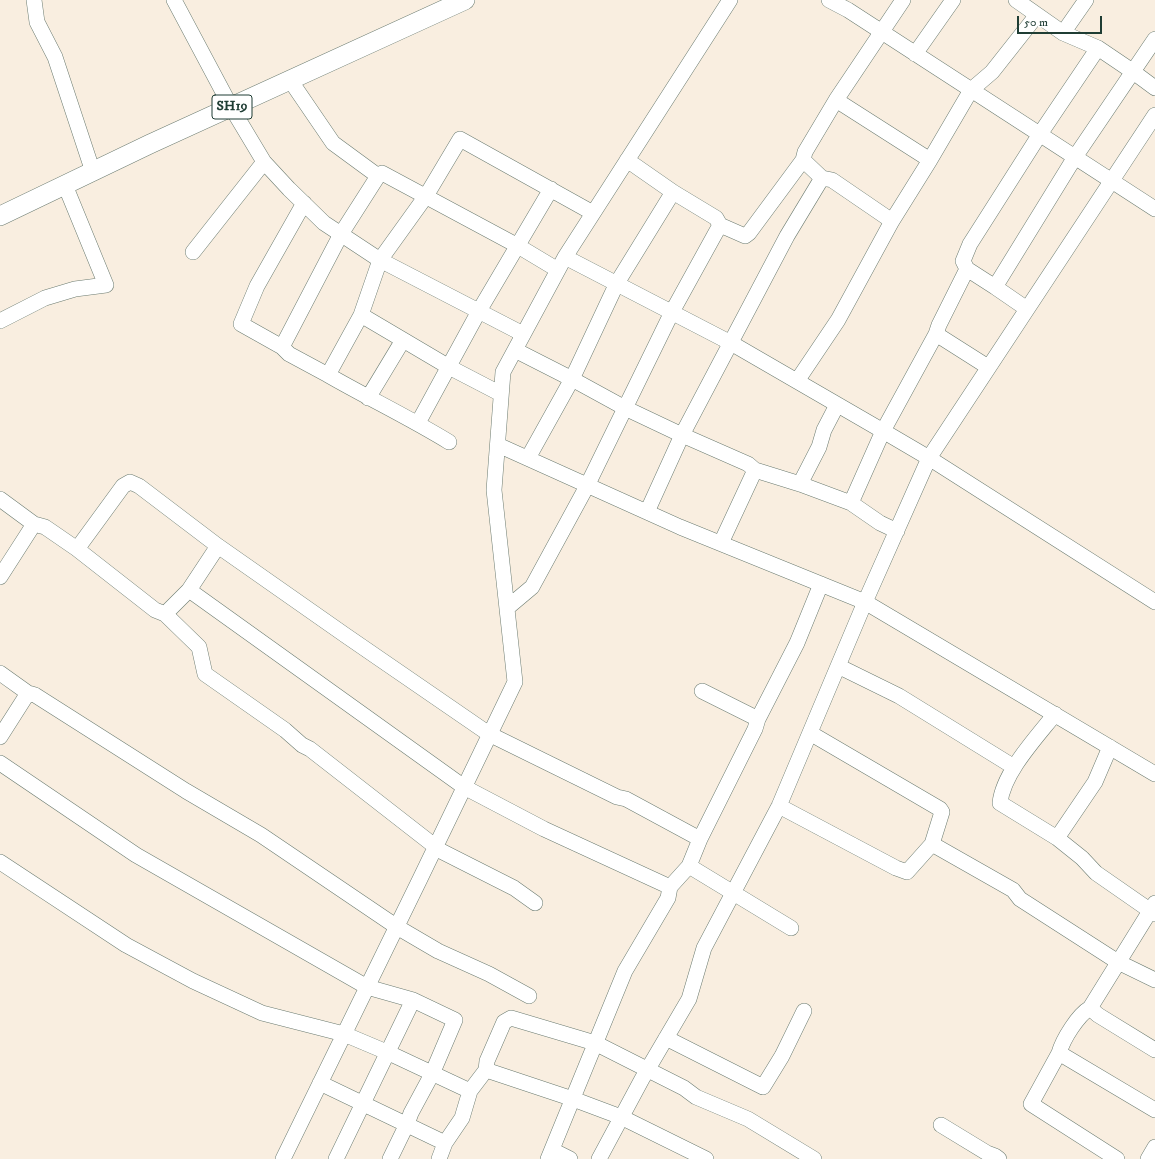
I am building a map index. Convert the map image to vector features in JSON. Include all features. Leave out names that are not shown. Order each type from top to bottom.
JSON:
[{"type":"main road","name":"SH19","points":[[0,216],[231,107],[465,0]]},
{"type":"street","points":[[34,0],[37,22],[55,57],[92,172]]},
{"type":"street","points":[[174,0],[231,107],[264,162],[324,223],[380,260],[523,334]]},
{"type":"street","points":[[283,1159],[515,682],[494,490],[503,372],[562,263],[730,0]]},
{"type":"street","points":[[829,0],[851,5],[880,32],[1155,209]]},
{"type":"street","points":[[627,160],[673,192],[716,218],[720,224],[745,236],[749,233],[802,160],[805,152],[836,100],[880,32],[903,0]]},
{"type":"street","points":[[915,54],[953,0]]},
{"type":"street","points":[[1016,0],[1063,33],[1098,48],[1155,88]]},
{"type":"street","points":[[1063,33],[1086,0]]},
{"type":"street","points":[[797,381],[838,320],[892,221],[971,90],[992,72],[1037,15]]},
{"type":"street","points":[[995,287],[1075,157],[1155,39]]},
{"type":"street","points":[[1026,309],[967,269],[963,261],[970,244],[1040,134],[1098,48]]},
{"type":"street","points":[[290,80],[333,143],[378,176]]},
{"type":"street","points":[[836,100],[930,160]]},
{"type":"street","points":[[599,1159],[689,999],[704,948],[778,806],[865,602],[929,458],[1155,115]]},
{"type":"street","points":[[328,375],[361,315],[380,260],[426,196],[460,139],[593,213]]},
{"type":"street","points":[[802,160],[822,178],[832,180],[892,221]]},
{"type":"street","points":[[192,252],[264,162]]},
{"type":"street","points":[[282,346],[341,234],[378,176],[382,173],[518,246],[617,284],[731,343],[929,458],[1155,602]]},
{"type":"street","points":[[647,512],[682,435],[787,236],[822,178]]},
{"type":"street","points":[[0,321],[45,298],[75,289],[106,285],[65,185]]},
{"type":"street","points":[[418,423],[479,311],[551,189]]},
{"type":"street","points":[[528,458],[572,379],[617,284],[673,192]]},
{"type":"street","points":[[304,203],[257,286],[241,324],[282,346],[289,354],[368,398],[418,423],[449,442]]},
{"type":"street","points":[[507,608],[532,587],[587,485],[672,312],[720,224]]},
{"type":"street","points":[[851,503],[883,431],[936,334],[967,269]]},
{"type":"street","points":[[361,315],[449,367],[501,394]]},
{"type":"street","points":[[936,334],[988,367]]},
{"type":"street","points":[[368,398],[403,340]]},
{"type":"street","points":[[515,350],[625,408],[748,464],[755,470],[800,484],[851,503],[880,523],[897,530]]},
{"type":"street","points":[[800,484],[819,447],[824,430],[837,404]]},
{"type":"street","points":[[498,445],[647,512],[865,602],[1155,774]]},
{"type":"street","points":[[721,543],[755,470]]},
{"type":"street","points":[[76,549],[123,486],[130,482],[139,486],[218,546],[345,636],[490,734],[616,797],[626,799],[700,839]]},
{"type":"street","points":[[0,499],[34,524],[45,527],[156,610],[165,614],[199,647],[205,674],[284,730],[302,746],[310,749],[432,844],[435,848],[514,888],[535,903]]},
{"type":"street","points":[[0,576],[34,524]]},
{"type":"street","points":[[165,614],[188,590],[218,546]]},
{"type":"street","points":[[570,1159],[550,1154],[625,971],[668,898],[670,887],[689,866],[700,839],[755,729],[758,719],[797,643],[821,584]]},
{"type":"street","points":[[188,590],[464,786],[544,828],[670,887]]},
{"type":"street","points":[[838,666],[899,696],[1014,767]]},
{"type":"street","points":[[0,673],[28,693],[35,695],[179,787],[261,835],[396,927],[438,951],[489,974],[529,996]]},
{"type":"street","points":[[702,690],[758,719]]},
{"type":"street","points":[[0,737],[28,693]]},
{"type":"street","points":[[1055,714],[1014,767],[1001,796],[1000,804],[1057,838],[1082,858],[1096,873],[1153,909],[1090,1008],[1083,1012],[1061,1045],[1059,1053],[1031,1104],[1117,1159]]},
{"type":"street","points":[[778,806],[896,868],[907,872],[932,844],[942,812],[940,809],[810,733]]},
{"type":"street","points":[[1057,838],[1095,782],[1110,747]]},
{"type":"street","points":[[0,763],[136,855],[367,987],[414,1000],[455,1020],[432,1074],[411,1113],[390,1159]]},
{"type":"street","points":[[932,844],[1013,890],[1020,899],[1118,962],[1155,980]]},
{"type":"street","points":[[0,862],[126,945],[193,981],[262,1013],[344,1034],[470,1091]]},
{"type":"street","points":[[689,866],[791,928]]},
{"type":"street","points":[[336,1159],[414,1000]]},
{"type":"street","points":[[1090,1008],[1098,1015],[1155,1050]]},
{"type":"street","points":[[666,1038],[763,1087],[782,1056],[804,1011]]},
{"type":"street","points":[[439,1159],[446,1144],[462,1118],[470,1091],[486,1070],[487,1062],[504,1022],[511,1018],[595,1043],[684,1088],[696,1097],[748,1120],[814,1159]]},
{"type":"street","points":[[1059,1053],[1155,1110]]},
{"type":"street","points":[[486,1070],[573,1099],[621,1118],[706,1159]]},
{"type":"street","points":[[320,1083],[446,1144]]},
{"type":"street","points":[[941,1125],[999,1159]]},
{"type":"street","points":[[1148,1159],[1155,1147]]}]
